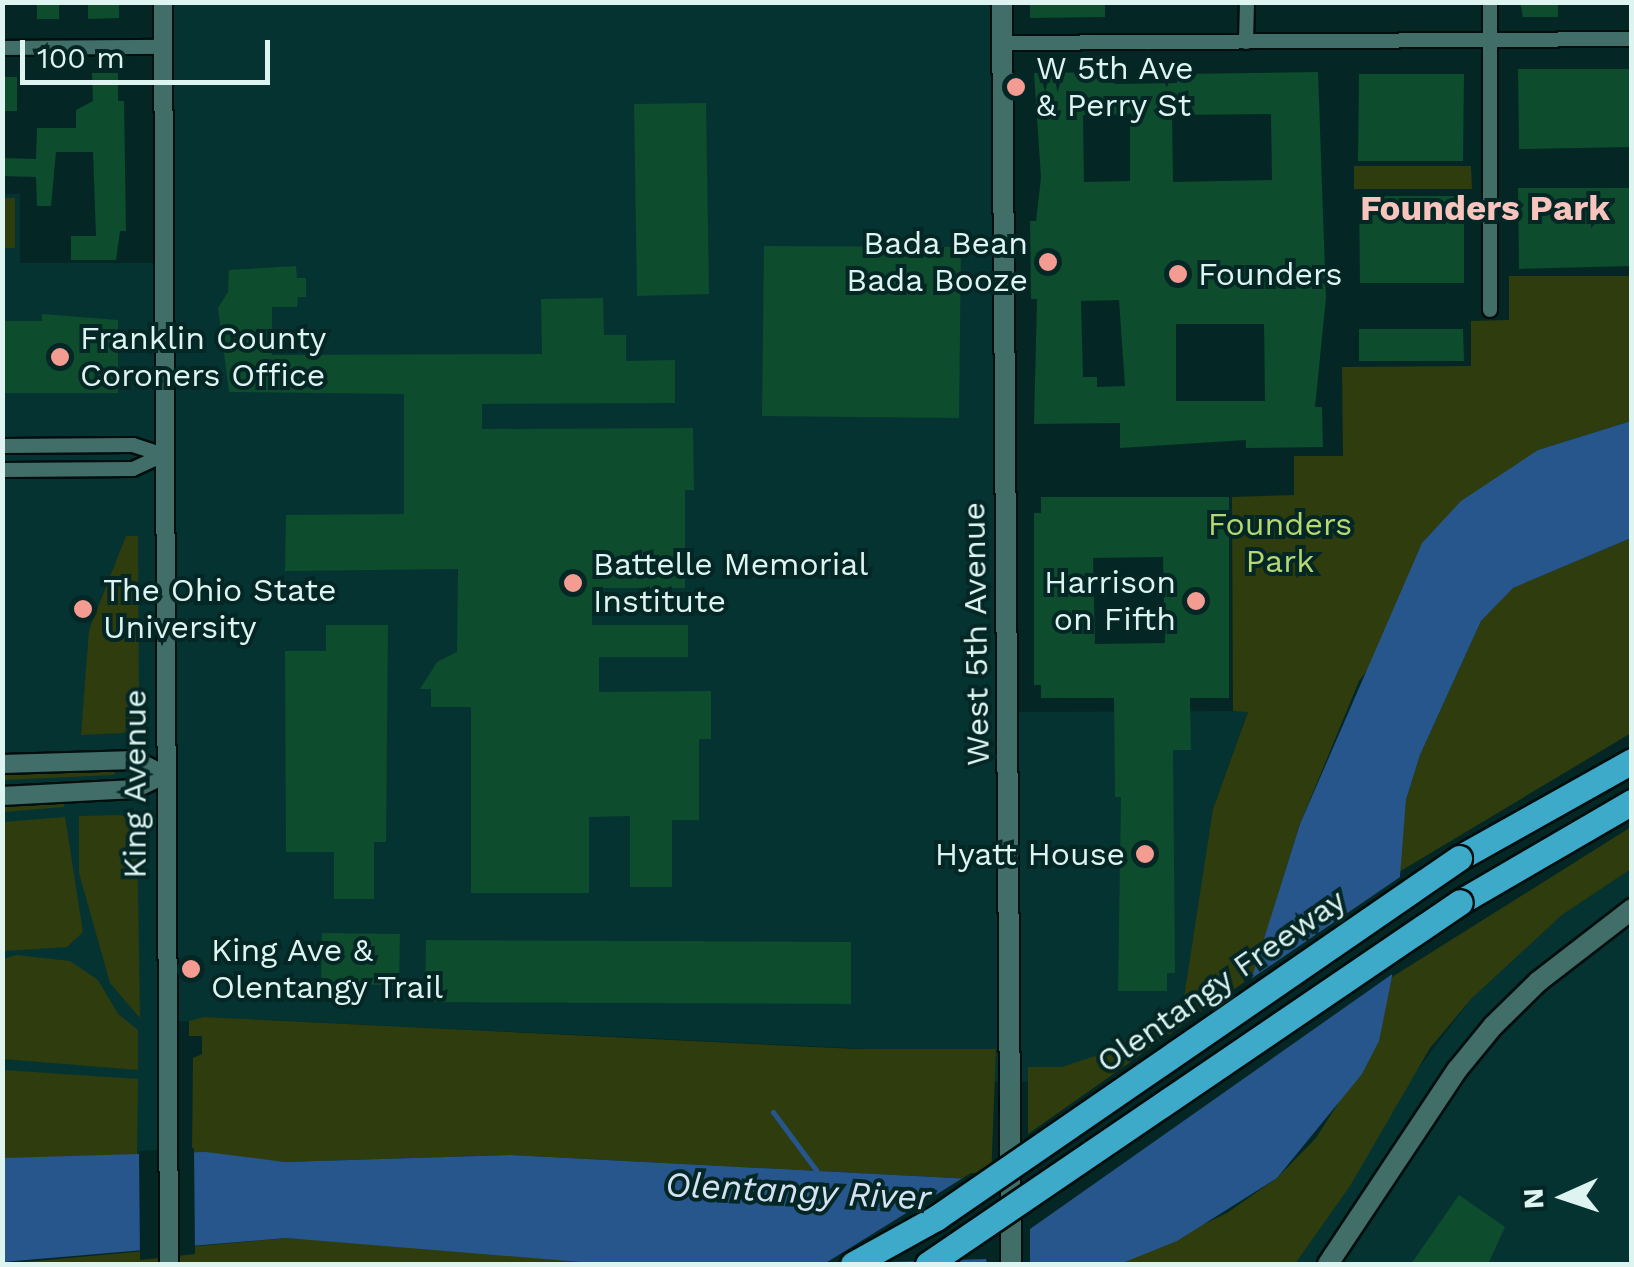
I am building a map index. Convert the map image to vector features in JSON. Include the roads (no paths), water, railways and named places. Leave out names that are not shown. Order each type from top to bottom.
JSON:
[{"type":"highway","name":"Olentangy Freeway","points":[[853,1264],[936,1218],[1459,858],[1632,761]]},
{"type":"highway","name":"Olentangy Freeway","points":[[928,1264],[1460,902],[1632,802]]},
{"type":"main road","name":"West 5th Avenue","points":[[1002,2],[1011,1264]]},
{"type":"main road","points":[[1328,1264],[1481,1041],[1539,980],[1632,910]]},
{"type":"street","name":"King Avenue","points":[[162,2],[169,1264]]},
{"type":"street","points":[[1246,42],[1247,2]]},
{"type":"street","points":[[1490,2],[1490,310]]},
{"type":"street","points":[[1002,43],[1632,38]]},
{"type":"street","points":[[2,48],[163,47]]},
{"type":"street","points":[[2,446],[133,445],[164,456]]},
{"type":"street","points":[[2,470],[133,469],[164,456]]},
{"type":"street","points":[[2,764],[135,760],[164,775]]},
{"type":"street","points":[[2,796],[135,790],[164,775]]},
{"type":"water","name":"Olentangy River","points":[[1631,421],[1631,538],[1513,588],[1481,621],[1420,755],[1406,800],[1392,977],[1379,1041],[1362,1074],[1277,1178],[1177,1241],[1120,1264],[605,1264],[286,1238],[3,1262],[3,1158],[206,1152],[285,1162],[511,1155],[991,1180],[1038,1176],[1227,1057],[1300,824],[1422,543],[1461,501],[1538,450]]},
{"type":"waterway","name":"Olentangy River","points":[[773,1112],[816,1170]]},
{"type":"place","name":"W 5th Ave & Perry St","points":[[1016,87]]},
{"type":"place","name":"Bada Bean Bada Booze","points":[[1048,262]]},
{"type":"place","name":"Founders","points":[[1178,274]]},
{"type":"place","name":"Franklin County Coroners Office","points":[[60,357]]},
{"type":"place","name":"Battelle Memorial Institute","points":[[573,583]]},
{"type":"place","name":"Harrison on Fifth","points":[[1196,601]]},
{"type":"place","name":"The Ohio State University","points":[[83,609]]},
{"type":"place","name":"Hyatt House","points":[[1145,854]]},
{"type":"place","name":"King Ave & Olentangy Trail","points":[[191,969]]},
{"type":"district","name":"Founders Park","points":[[1485,208]]}]
